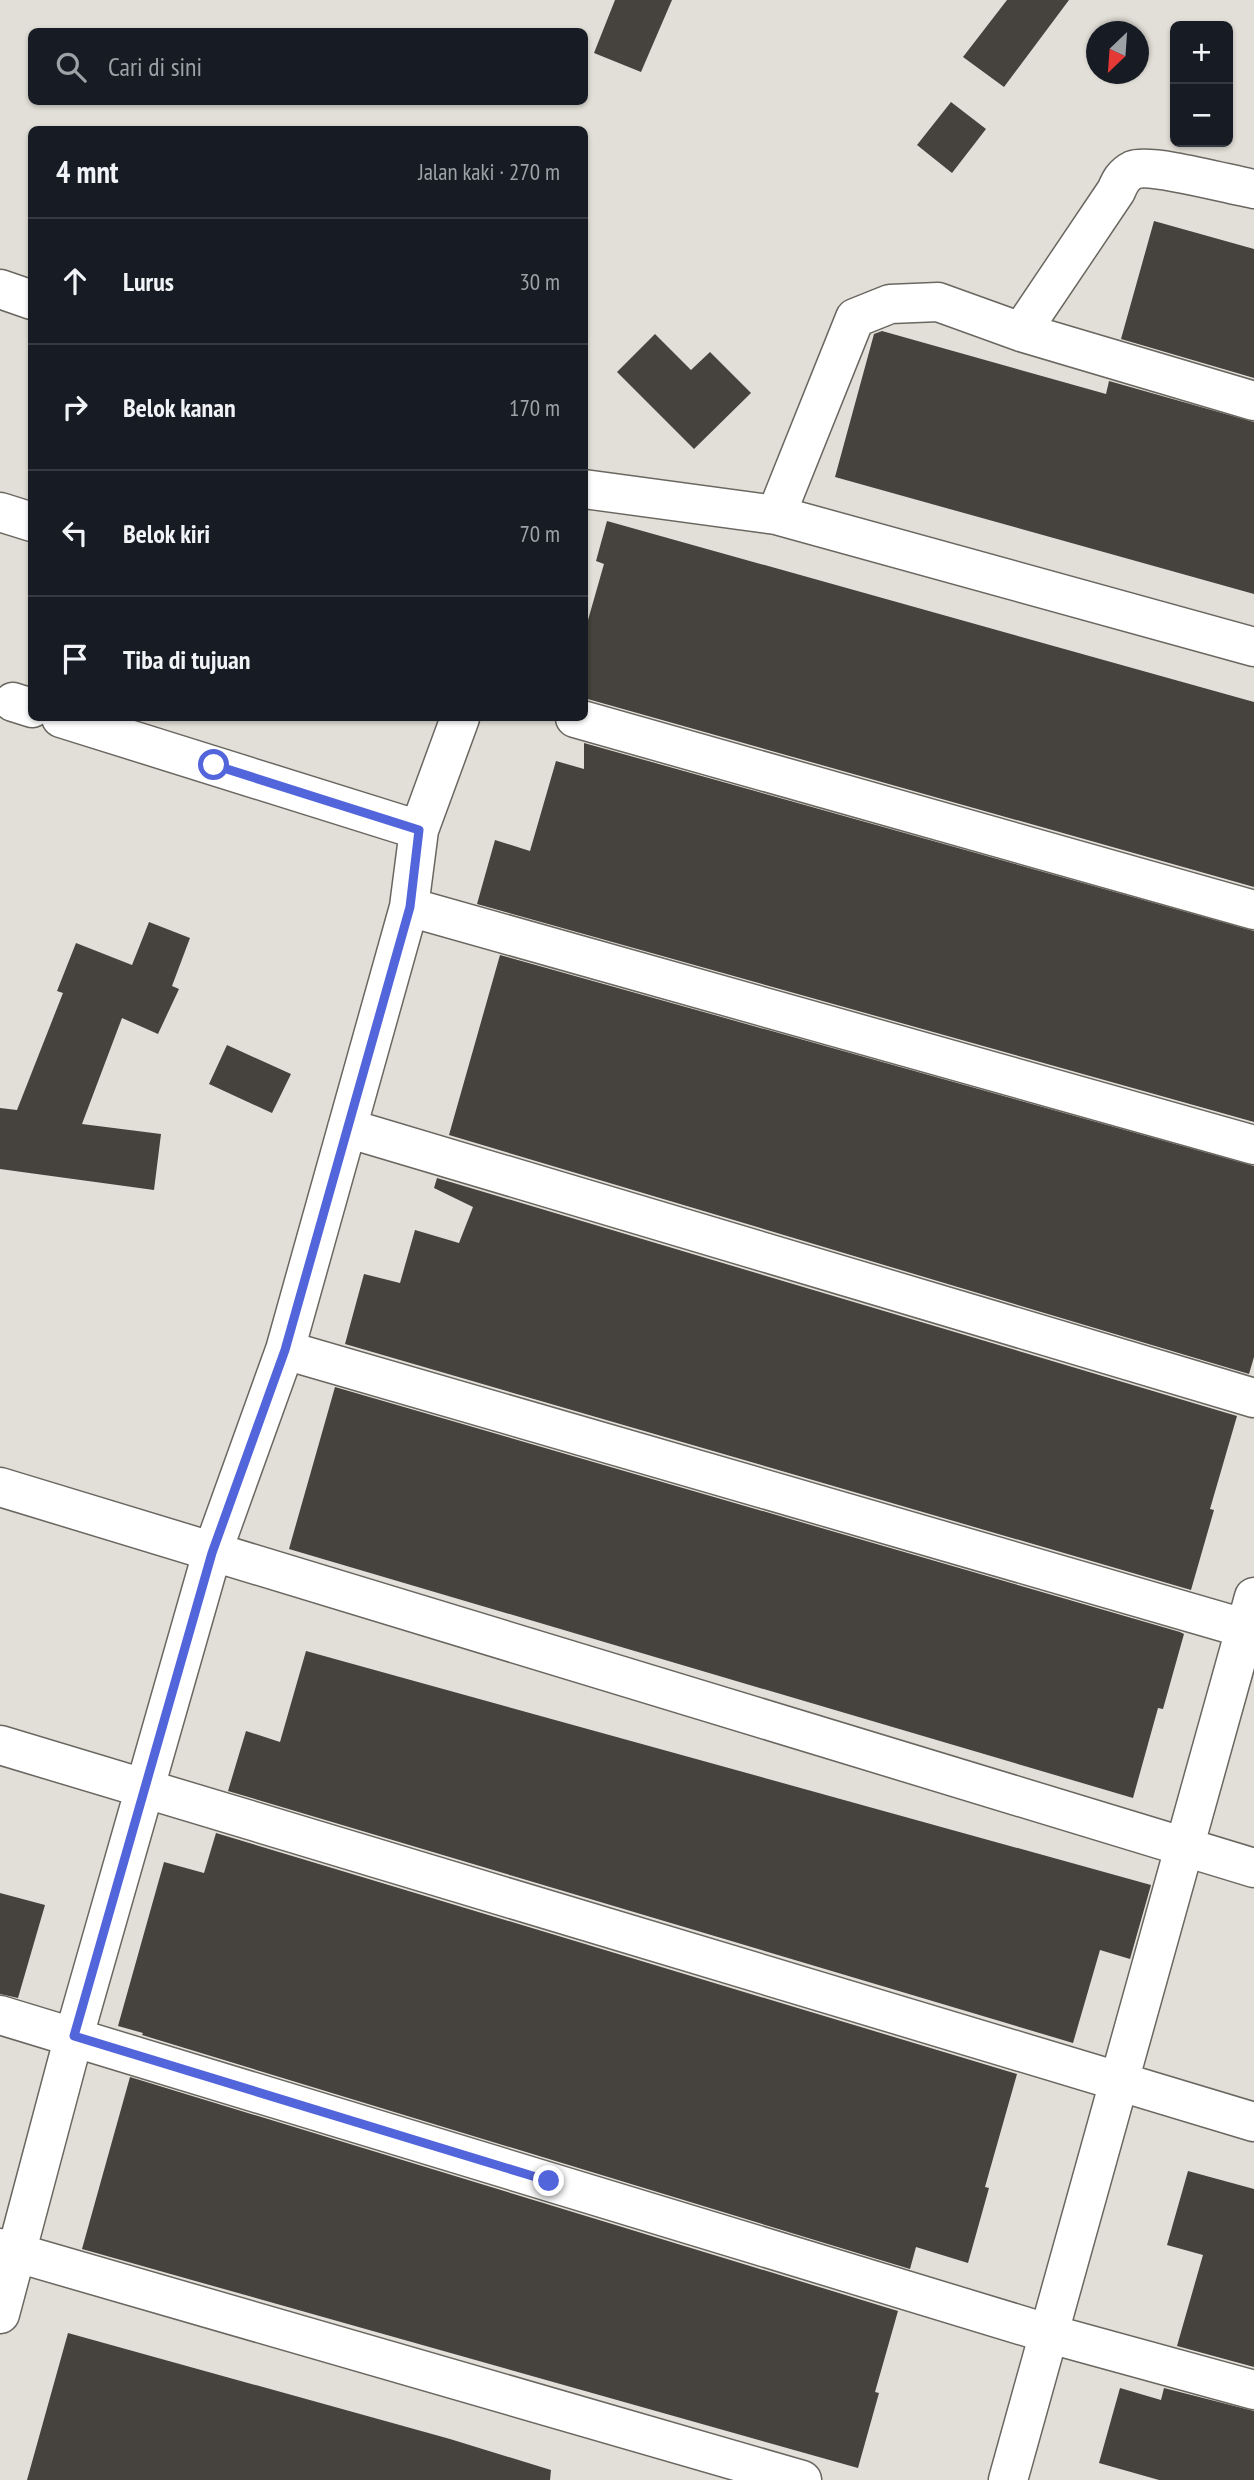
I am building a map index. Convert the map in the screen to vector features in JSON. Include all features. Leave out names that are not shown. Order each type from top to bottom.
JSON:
[{"type":"street","points":[[1021,332],[1116,191],[1122,177],[1135,169],[1153,169],[1254,189]]},
{"type":"street","points":[[0,289],[28,299]]},
{"type":"street","points":[[776,515],[855,318],[890,304],[938,302],[1021,332],[1254,401]]},
{"type":"street","points":[[588,490],[776,515],[1254,647]]},
{"type":"street","points":[[0,512],[28,521]]},
{"type":"street","points":[[71,721],[419,830]]},
{"type":"street","points":[[0,2314],[8,2251],[74,2036],[212,1553],[285,1350],[410,907],[419,830],[459,721]]},
{"type":"street","points":[[586,721],[1254,910]]},
{"type":"street","points":[[410,907],[1254,1145]]},
{"type":"street","points":[[347,1128],[1254,1398]]},
{"type":"street","points":[[285,1350],[1251,1619],[1008,2480]]},
{"type":"street","points":[[0,1487],[1254,1868]]},
{"type":"street","points":[[0,1745],[1254,2122]]},
{"type":"street","points":[[0,2015],[1050,2334],[1254,2390]]},
{"type":"street","points":[[8,2251],[802,2480]]},
{"type":"building","points":[[615,0],[672,0],[641,72],[594,53]]},
{"type":"building","points":[[1007,0],[1069,0],[1004,87],[963,57]]},
{"type":"building","points":[[951,102],[986,129],[952,173],[917,145]]},
{"type":"building","points":[[1154,221],[1254,249],[1254,378],[1121,339]]},
{"type":"building","points":[[882,331],[1106,394],[1109,381],[1254,422],[1254,594],[835,477],[874,334]]},
{"type":"building","points":[[655,334],[691,370],[710,352],[751,393],[694,449],[617,372]]},
{"type":"building","points":[[607,521],[1254,702],[1254,887],[588,699],[588,620],[604,564],[596,561]]},
{"type":"building","points":[[584,743],[1254,931],[1254,1122],[477,904],[495,840],[530,851],[556,761],[584,769]]},
{"type":"building","points":[[149,922],[190,938],[172,986],[179,989],[158,1034],[122,1018],[82,1124],[161,1134],[154,1190],[0,1169],[0,1108],[17,1110],[63,993],[57,991],[76,943],[132,965]]},
{"type":"building","points":[[500,955],[1254,1166],[1254,1357],[1249,1374],[449,1135]]},
{"type":"building","points":[[227,1045],[291,1074],[272,1113],[209,1084]]},
{"type":"building","points":[[437,1178],[1237,1416],[1210,1509],[1214,1510],[1191,1590],[345,1344],[364,1274],[400,1283],[415,1230],[459,1243],[473,1207],[434,1188]]},
{"type":"building","points":[[335,1387],[1184,1634],[1163,1709],[1158,1708],[1133,1798],[289,1549]]},
{"type":"building","points":[[306,1651],[1151,1885],[1130,1959],[1100,1950],[1073,2043],[228,1791],[246,1731],[280,1742]]},
{"type":"building","points":[[216,1833],[1017,2074],[985,2187],[989,2188],[968,2263],[916,2247],[910,2269],[118,2026],[164,1862],[204,1873]]},
{"type":"building","points":[[0,1893],[45,1905],[18,1998],[0,1994]]},
{"type":"building","points":[[130,2077],[898,2311],[875,2392],[879,2393],[858,2468],[82,2249]]},
{"type":"building","points":[[1188,2171],[1254,2189],[1254,2367],[1177,2346],[1203,2255],[1167,2245]]},
{"type":"building","points":[[68,2333],[450,2439],[551,2470],[550,2480],[27,2480]]},
{"type":"building","points":[[1120,2388],[1161,2400],[1164,2388],[1254,2411],[1254,2480],[1159,2480],[1099,2463]]},
{"type":"route","points":[[214,765],[419,830],[410,907],[285,1350],[212,1553],[74,2036],[549,2181]]}]
